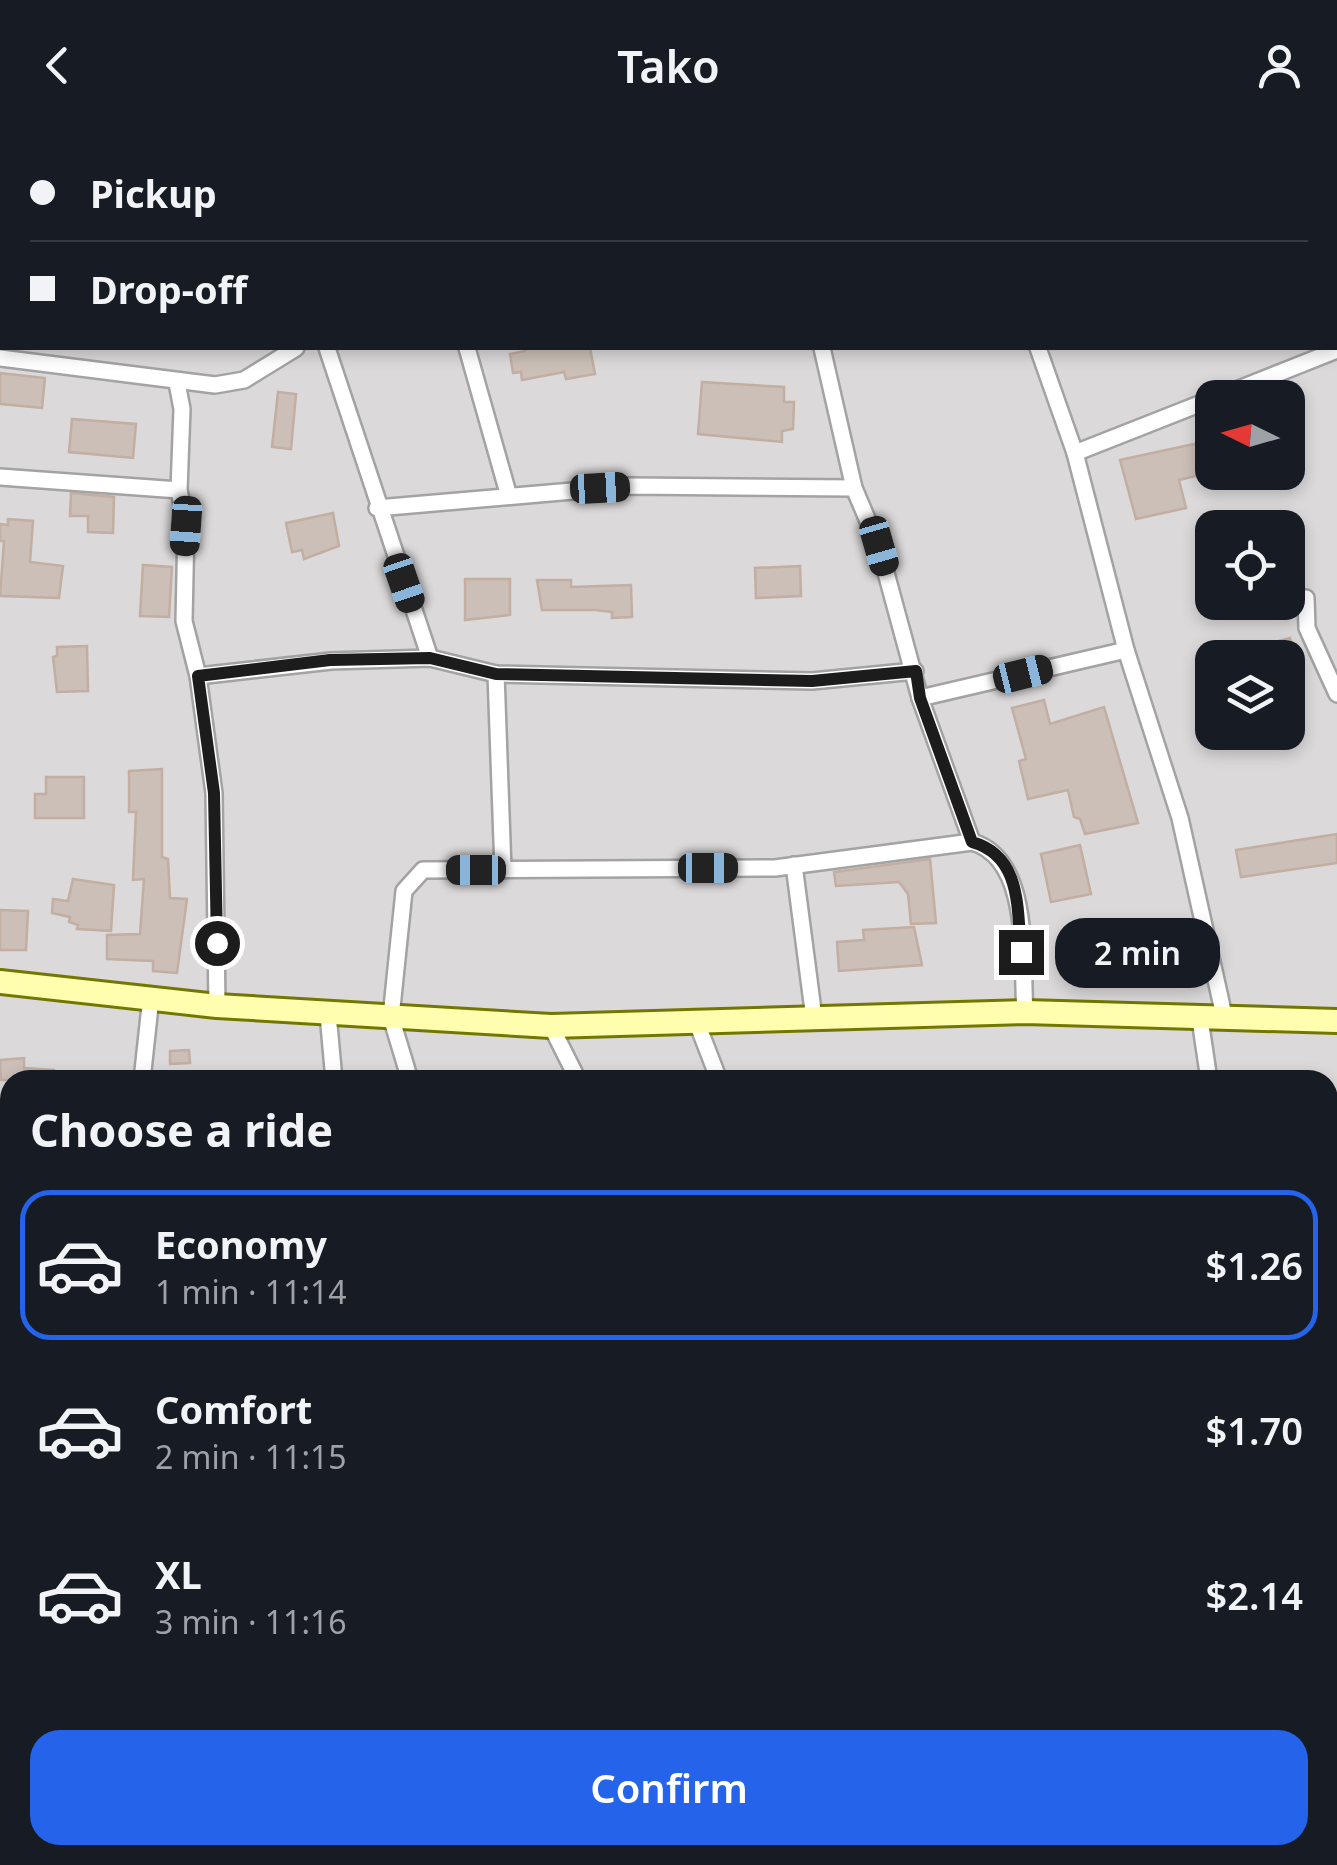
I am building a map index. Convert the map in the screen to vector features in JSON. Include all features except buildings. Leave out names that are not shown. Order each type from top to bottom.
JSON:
[{"type":"street","points":[[0,358],[215,385],[244,380],[293,350]]},
{"type":"street","points":[[328,350],[430,658]]},
{"type":"street","points":[[468,350],[508,493]]},
{"type":"street","points":[[822,350],[854,488],[879,546],[916,671],[920,698],[972,842]]},
{"type":"street","points":[[1039,350],[1075,453],[1126,650],[1180,818],[1225,1020]]},
{"type":"street","points":[[1260,380],[1337,350]]},
{"type":"street","points":[[178,383],[182,409],[179,490],[186,526],[184,621],[198,676],[214,793],[217,1006]]},
{"type":"street","points":[[1075,453],[1195,406]]},
{"type":"street","points":[[0,477],[179,490]]},
{"type":"street","points":[[377,508],[508,493],[630,486],[854,488]]},
{"type":"street","points":[[1306,598],[1306,628],[1337,694]]},
{"type":"street","points":[[920,698],[1126,650]]},
{"type":"street","points":[[198,676],[330,660],[430,658],[496,674],[812,681],[916,671]]},
{"type":"street","points":[[496,674],[503,870]]},
{"type":"street","points":[[407,1070],[391,1017],[404,890],[422,870],[794,865],[972,842],[990,847],[1008,865],[1016,892],[1025,1012]]},
{"type":"street","points":[[794,865],[814,1018]]},
{"type":"street","points":[[0,982],[217,1006],[552,1026],[1025,1012],[1337,1022]]},
{"type":"street","points":[[143,1070],[151,997]]},
{"type":"street","points":[[328,1014],[333,1070]]},
{"type":"street","points":[[1200,1019],[1208,1070]]},
{"type":"street","points":[[697,1024],[715,1070]]},
{"type":"street","points":[[552,1026],[573,1070]]},
{"type":"shaded area","points":[[0,350],[1337,350],[1337,1070],[0,1070]]},
{"type":"route","points":[[217,943],[214,793],[198,676],[330,660],[430,658],[496,674],[812,681],[916,671],[920,698],[972,842],[990,847],[1008,865],[1016,892],[1021,952]]}]
